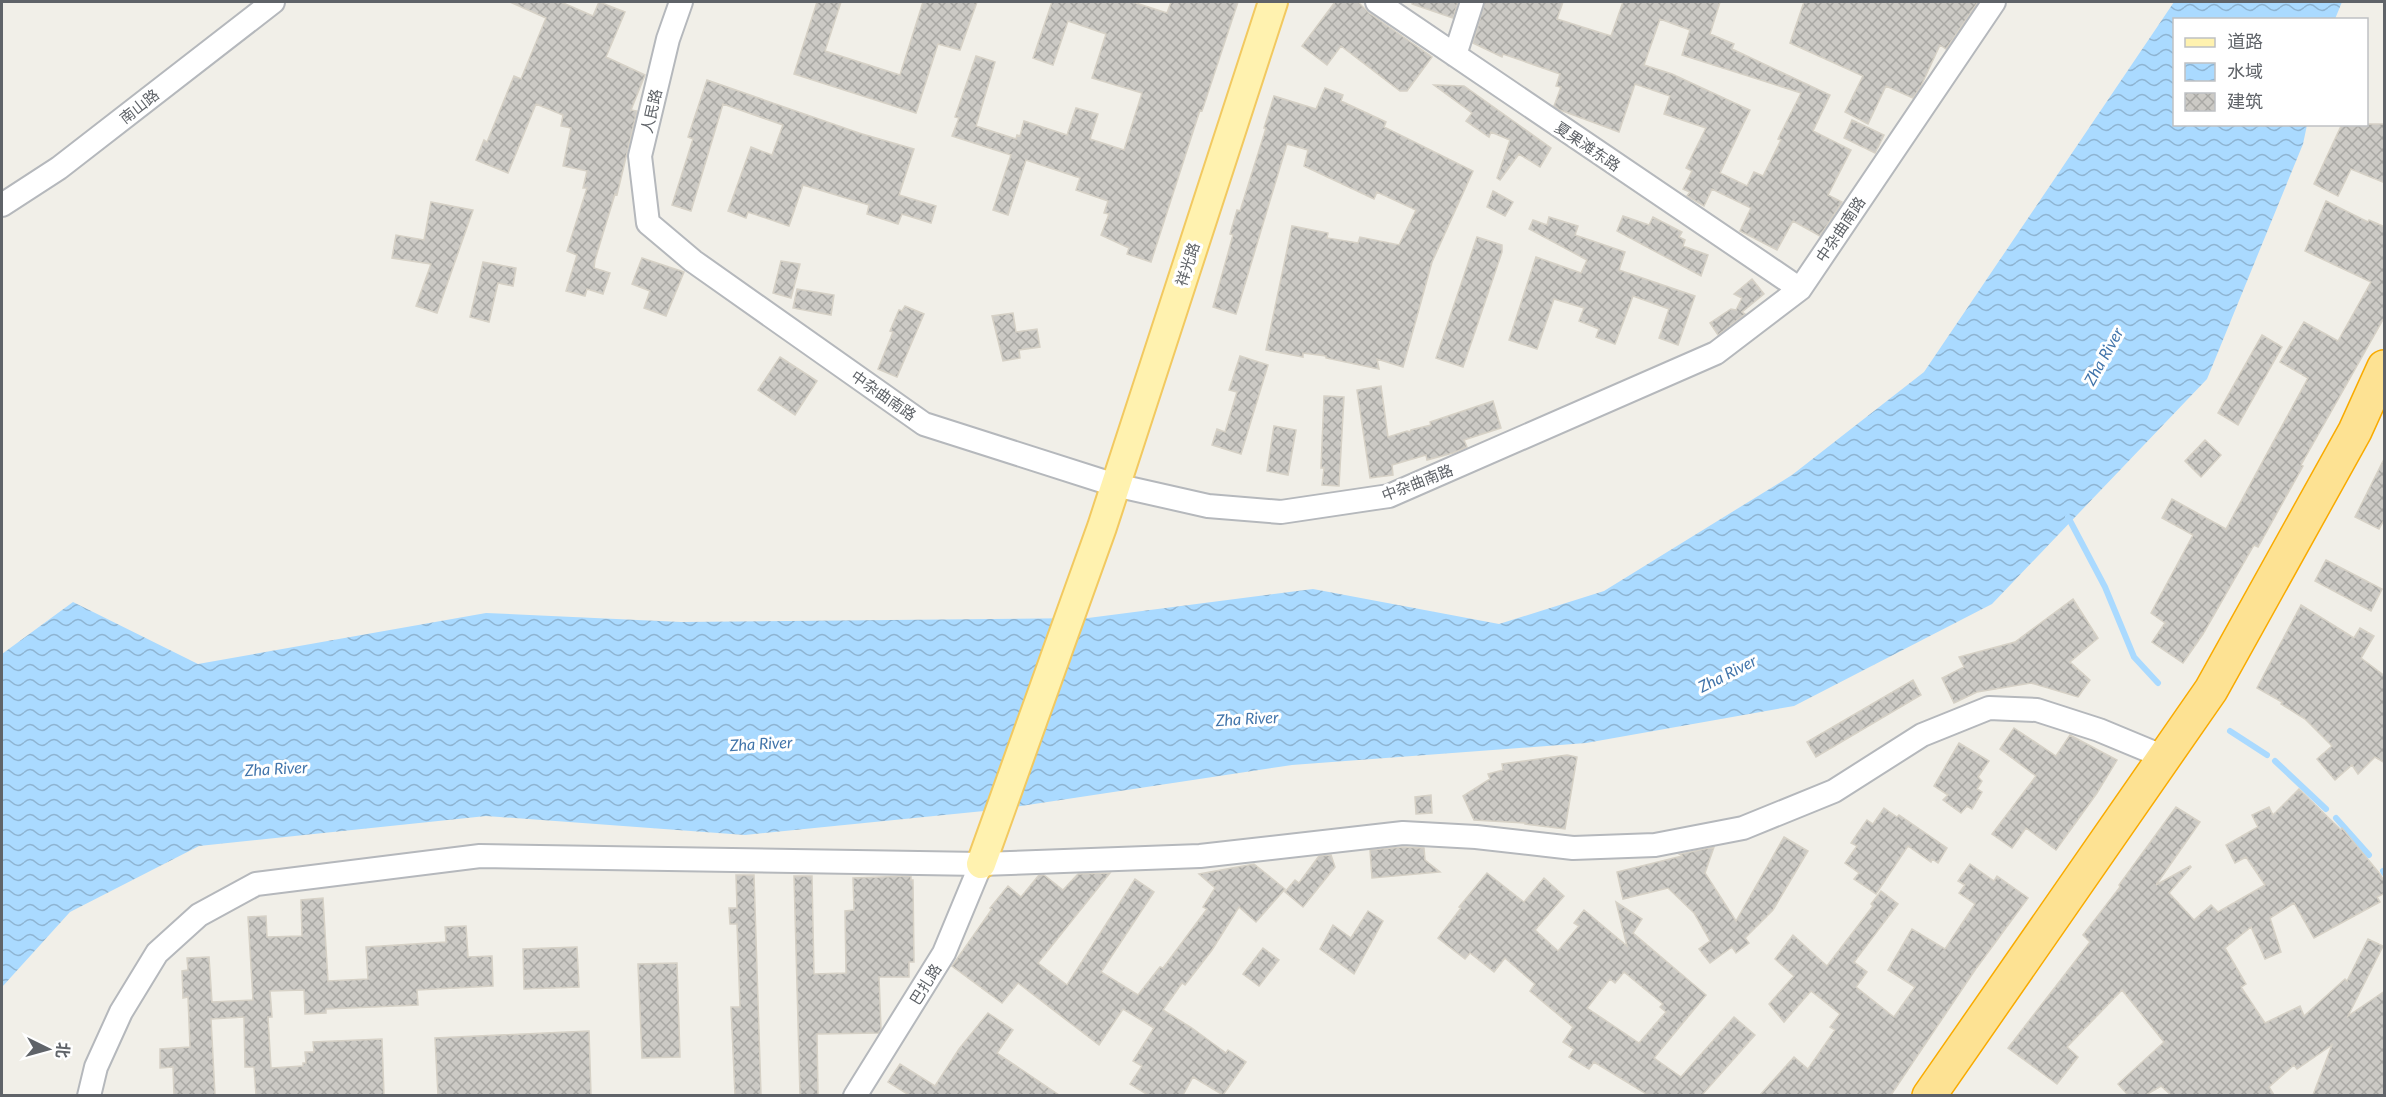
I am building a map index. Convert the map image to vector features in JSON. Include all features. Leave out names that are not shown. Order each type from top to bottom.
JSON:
[{"type":"highway","points":[[1929,1095],[2211,690],[2355,431],[2385,367]]},
{"type":"main road","name":"祥光路","points":[[981,864],[1102,527],[1273,2]]},
{"type":"street","name":"南山路","points":[[2,205],[59,168],[273,2]]},
{"type":"street","name":"人民路","points":[[648,223],[640,156],[668,39],[681,2]]},
{"type":"street","name":"夏果滩东路","points":[[1377,2],[1800,289]]},
{"type":"street","points":[[1455,55],[1473,2]]},
{"type":"street","name":"中杂曲南路","points":[[648,223],[693,261],[924,424],[1115,485],[1208,506],[1281,512],[1389,496],[1716,353],[1800,289],[1994,2]]},
{"type":"street","points":[[89,1095],[96,1067],[122,1012],[157,953],[199,915],[256,884],[480,856],[981,864],[1200,856],[1403,833],[1476,837],[1573,848],[1655,845],[1743,828],[1834,791],[1922,735],[1989,708],[2037,710],[2099,730],[2164,757]]},
{"type":"street","name":"巴扎路","points":[[855,1095],[944,953],[981,864]]},
{"type":"water","name":"Zha River","points":[[2174,2],[2342,2],[2335,18],[2173,18],[2173,126],[2307,126],[2303,144],[2207,379],[1992,604],[1794,706],[1586,743],[1292,765],[994,810],[745,835],[486,816],[199,846],[70,912],[2,987],[2,654],[73,602],[198,664],[486,613],[681,622],[1088,618],[1313,589],[1499,624],[1604,591],[1792,475],[1924,372]]},
{"type":"building","points":[[510,2],[561,2],[593,16],[599,2],[625,12],[606,57],[645,75],[631,110],[637,111],[617,195],[615,194],[595,260],[594,268],[610,273],[603,294],[587,289],[585,296],[566,291],[577,255],[567,251],[587,188],[583,188],[587,171],[563,166],[571,128],[561,126],[563,115],[536,104],[508,173],[476,160],[484,140],[487,142],[514,76],[521,79],[546,18]]},
{"type":"building","points":[[817,2],[841,2],[825,51],[900,75],[923,2],[977,2],[960,50],[938,44],[916,113],[794,74]]},
{"type":"building","points":[[1052,2],[1133,2],[1167,13],[1171,2],[1238,2],[1151,262],[1127,254],[1129,248],[1101,235],[1109,214],[1104,213],[1108,201],[1076,190],[1080,178],[1026,160],[1008,215],[993,210],[1011,155],[952,136],[959,118],[955,117],[976,56],[995,62],[976,126],[1016,139],[1017,135],[1020,136],[1024,121],[1067,135],[1076,108],[1098,114],[1090,139],[1124,150],[1142,93],[1092,78],[1106,34],[1068,21],[1053,65],[1033,58]]},
{"type":"building","points":[[1335,2],[1358,2],[1369,13],[1432,57],[1407,91],[1400,91],[1341,46],[1327,65],[1302,46]]},
{"type":"building","points":[[1412,2],[1458,2],[1453,18],[1412,4]]},
{"type":"building","points":[[1485,2],[1563,2],[1557,19],[1611,36],[1623,2],[1720,2],[1710,34],[1734,44],[1732,49],[1830,95],[1813,131],[1851,150],[1828,195],[1842,202],[1820,236],[1793,221],[1777,250],[1740,231],[1751,208],[1712,189],[1704,206],[1687,196],[1690,192],[1683,189],[1692,171],[1686,168],[1706,128],[1664,114],[1670,96],[1635,84],[1619,132],[1554,106],[1561,87],[1556,86],[1560,74],[1503,54],[1502,57],[1473,43]],"holes":[[[1660,19],[1690,30],[1682,55],[1801,93],[1763,176],[1754,172],[1747,186],[1720,173],[1750,110],[1672,74],[1644,65]]]},
{"type":"building","points":[[1804,2],[1978,2],[1946,49],[1940,45],[1913,98],[1886,86],[1868,124],[1845,112],[1863,76],[1790,43]]},
{"type":"building","points":[[707,80],[859,133],[914,149],[899,195],[936,206],[931,223],[902,214],[898,224],[867,214],[869,205],[803,185],[789,226],[748,212],[746,218],[728,211],[751,147],[772,155],[783,125],[723,104],[691,211],[672,205],[693,139],[688,137]]},
{"type":"building","points":[[1434,85],[1464,86],[1551,148],[1540,167],[1519,154],[1500,180],[1497,178],[1510,140],[1491,132],[1489,137],[1466,121],[1472,113]]},
{"type":"building","points":[[1325,88],[1343,95],[1341,101],[1386,122],[1384,127],[1473,171],[1432,262],[1403,367],[1377,359],[1379,369],[1326,358],[1326,356],[1303,353],[1303,357],[1266,350],[1292,226],[1328,233],[1327,238],[1358,243],[1360,237],[1399,245],[1416,210],[1377,192],[1374,199],[1304,166],[1308,150],[1287,144],[1236,314],[1213,307],[1233,235],[1230,234],[1237,210],[1240,211],[1274,96],[1316,109]]},
{"type":"building","points":[[1852,120],[1884,135],[1875,153],[1844,138]]},
{"type":"building","points":[[2385,124],[2385,183],[2351,169],[2338,196],[2314,184],[2341,126]]},
{"type":"building","points":[[1493,191],[1513,202],[1505,216],[1487,207]]},
{"type":"building","points":[[2326,201],[2368,222],[2369,220],[2385,227],[2385,316],[2301,465],[2303,466],[2258,547],[2254,545],[2203,634],[2183,663],[2152,642],[2165,623],[2151,613],[2193,535],[2162,518],[2172,499],[2226,529],[2308,378],[2280,362],[2304,322],[2338,341],[2371,282],[2305,251]]},
{"type":"building","points":[[431,202],[473,210],[437,313],[416,306],[431,264],[392,258],[396,235],[424,240]]},
{"type":"building","points":[[1623,216],[1649,225],[1653,217],[1682,232],[1679,237],[1685,240],[1683,246],[1708,255],[1701,276],[1617,231]]},
{"type":"building","points":[[1549,217],[1578,226],[1575,235],[1625,252],[1619,270],[1695,296],[1678,345],[1659,338],[1669,309],[1633,296],[1615,344],[1596,337],[1599,329],[1579,321],[1584,308],[1554,299],[1537,349],[1509,340],[1536,257],[1581,273],[1587,260],[1529,229],[1533,220],[1547,225]]},
{"type":"building","points":[[1477,237],[1502,245],[1502,252],[1463,367],[1436,358]]},
{"type":"building","points":[[642,258],[684,272],[666,316],[644,308],[650,291],[632,284]]},
{"type":"building","points":[[781,261],[800,264],[791,298],[773,293]]},
{"type":"building","points":[[483,262],[516,268],[513,286],[498,283],[489,322],[470,317]]},
{"type":"building","points":[[1752,279],[1764,294],[1742,312],[1745,314],[1718,335],[1710,323],[1731,309],[1736,310],[1742,298],[1734,294]]},
{"type":"building","points":[[797,289],[834,295],[831,315],[793,308]]},
{"type":"building","points":[[905,306],[924,314],[897,377],[878,369],[899,310],[902,311]]},
{"type":"building","points":[[1013,313],[1016,332],[1037,329],[1040,347],[1019,350],[1020,358],[1003,361],[992,316]]},
{"type":"building","points":[[2262,335],[2282,347],[2238,425],[2218,413]]},
{"type":"building","points":[[1240,356],[1268,365],[1241,454],[1212,445],[1217,429],[1225,432],[1237,392],[1229,390]]},
{"type":"building","points":[[780,357],[817,381],[795,415],[758,390]]},
{"type":"building","points":[[1381,386],[1388,437],[1431,425],[1430,422],[1493,401],[1501,428],[1464,440],[1467,447],[1453,453],[1427,460],[1426,455],[1392,465],[1393,475],[1370,478],[1357,390]]},
{"type":"building","points":[[1324,396],[1344,397],[1339,486],[1322,485]]},
{"type":"building","points":[[1274,426],[1296,430],[1288,475],[1267,471]]},
{"type":"building","points":[[2205,440],[2221,455],[2201,477],[2185,461]]},
{"type":"building","points":[[2385,457],[2385,518],[2379,529],[2355,517]]},
{"type":"building","points":[[2326,560],[2382,589],[2371,611],[2315,581]]},
{"type":"building","points":[[2073,599],[2098,638],[2070,662],[2090,680],[2078,697],[2031,683],[1977,692],[1954,703],[1942,678],[1964,667],[1959,657],[2015,642]]},
{"type":"building","points":[[2301,605],[2354,638],[2360,628],[2374,636],[2361,658],[2385,676],[2385,763],[2375,757],[2358,774],[2352,765],[2335,780],[2317,759],[2332,746],[2305,719],[2281,704],[2282,702],[2257,688]]},
{"type":"building","points":[[1913,680],[1921,695],[1816,757],[1807,742]]},
{"type":"building","points":[[2014,728],[2056,756],[2070,735],[2117,760],[2097,793],[2056,850],[2026,828],[2012,848],[1992,834],[2036,776],[2000,749]]},
{"type":"building","points":[[1959,743],[1989,761],[1978,777],[1982,781],[1977,789],[1982,792],[1972,809],[1967,806],[1961,813],[1943,800],[1948,795],[1934,786]]},
{"type":"building","points":[[1567,755],[1577,757],[1565,829],[1525,823],[1474,820],[1463,796],[1490,779],[1488,774],[1503,770],[1502,764]]},
{"type":"building","points":[[2299,789],[2341,830],[2342,828],[2380,874],[2385,883],[2385,893],[2377,897],[2380,902],[2314,938],[2294,903],[2270,918],[2281,952],[2265,959],[2251,927],[2225,948],[2246,984],[2241,987],[2265,1023],[2300,1006],[2304,1016],[2345,979],[2347,981],[2368,939],[2383,946],[2348,1016],[2385,991],[2385,1095],[2313,1095],[2332,1045],[2297,1069],[2294,1065],[2269,1087],[2274,1095],[2171,1095],[2161,1086],[2146,1095],[2128,1095],[2118,1084],[2164,1042],[2122,990],[2067,1047],[2078,1057],[2057,1084],[2008,1048],[2090,942],[2083,935],[2176,807],[2200,822],[2156,885],[2190,866],[2169,893],[2194,920],[2211,905],[2218,912],[2265,885],[2246,857],[2235,863],[2226,845],[2258,827],[2252,815],[2269,807],[2273,815]]},
{"type":"building","points":[[1431,795],[1432,813],[1416,814],[1415,797]]},
{"type":"building","points":[[1884,808],[1897,817],[1899,815],[1947,848],[1938,863],[1932,859],[1931,862],[1908,846],[1876,894],[1854,879],[1859,873],[1845,863],[1857,846],[1851,843],[1867,820],[1873,824]]},
{"type":"building","points":[[1784,837],[1808,851],[1773,910],[1745,938],[1749,943],[1736,953],[1732,947],[1710,963],[1699,949],[1710,941],[1694,913],[1668,888],[1623,899],[1617,872],[1682,856],[1679,854],[1714,847],[1705,873],[1736,921]]},
{"type":"building","points":[[1424,848],[1425,860],[1440,872],[1372,878],[1370,850]]},
{"type":"building","points":[[1331,855],[1335,867],[1303,907],[1285,892],[1295,880],[1299,883],[1319,856]]},
{"type":"building","points":[[1254,864],[1285,889],[1256,922],[1239,907],[1212,950],[1185,985],[1182,983],[1163,1010],[1226,1053],[1228,1050],[1246,1062],[1223,1095],[1193,1077],[1183,1095],[1148,1095],[1130,1084],[1142,1066],[1133,1061],[1154,1028],[1123,1009],[1099,1045],[1018,983],[1002,1003],[952,966],[992,909],[990,908],[1008,886],[1021,897],[1039,875],[1044,875],[1063,890],[1078,874],[1110,873],[1038,963],[1067,985],[1135,879],[1154,892],[1101,972],[1138,995],[1160,967],[1163,968],[1207,909],[1203,907],[1215,888],[1199,874]]},
{"type":"building","points":[[1970,864],[1994,881],[1997,876],[2028,898],[1975,970],[1891,1095],[1760,1095],[1794,1057],[1808,1069],[1835,1030],[1830,1027],[1840,1014],[1811,991],[1784,1022],[1769,1004],[1794,976],[1775,959],[1793,935],[1827,966],[1873,906],[1871,904],[1881,891],[1898,904],[1854,962],[1867,972],[1856,987],[1894,1017],[1915,987],[1888,970],[1912,929],[1945,949],[1975,904],[1959,893],[1965,885],[1958,881]]},
{"type":"building","points":[[1487,873],[1524,902],[1544,878],[1564,896],[1535,930],[1558,951],[1579,926],[1574,923],[1584,910],[1627,946],[1616,902],[1642,919],[1633,933],[1706,995],[1654,1058],[1681,1077],[1734,1017],[1755,1035],[1702,1095],[1648,1095],[1594,1062],[1589,1069],[1569,1057],[1574,1049],[1563,1042],[1573,1027],[1530,991],[1535,984],[1505,958],[1494,972],[1470,953],[1465,959],[1438,938],[1461,908],[1459,907]],"holes":[[[1624,972],[1663,1004],[1660,1007],[1666,1012],[1639,1043],[1587,1008],[1610,979],[1615,983]]]},
{"type":"building","points":[[736,875],[754,875],[761,1095],[735,1095],[731,1007],[740,1007],[737,924],[730,924],[729,908],[737,908]]},
{"type":"building","points":[[794,876],[812,876],[814,974],[846,973],[845,911],[854,910],[853,878],[911,876],[913,880],[914,962],[909,962],[909,977],[879,977],[881,1029],[879,1033],[817,1034],[818,1095],[800,1095]]},
{"type":"building","points":[[323,898],[328,981],[368,979],[366,947],[446,942],[445,927],[466,926],[468,957],[492,956],[493,986],[417,990],[418,1005],[326,1009],[326,1013],[305,1014],[304,990],[270,991],[272,1017],[268,1017],[271,1068],[303,1066],[303,1063],[306,1063],[305,1052],[314,1052],[313,1042],[382,1039],[384,1095],[256,1095],[254,1067],[245,1067],[244,1017],[211,1019],[215,1095],[174,1095],[173,1067],[160,1068],[160,1049],[190,1047],[188,997],[183,998],[182,971],[188,970],[187,958],[209,957],[212,1002],[253,1000],[248,917],[266,916],[267,937],[302,936],[301,900]]},
{"type":"building","points":[[1368,911],[1383,921],[1354,974],[1320,949],[1333,925],[1351,938]]},
{"type":"building","points":[[577,947],[579,987],[524,989],[523,949]]},
{"type":"building","points":[[1263,948],[1279,960],[1259,986],[1243,974]]},
{"type":"building","points":[[677,963],[680,1057],[642,1058],[638,964]]},
{"type":"building","points":[[988,1013],[1013,1030],[997,1053],[1059,1095],[909,1095],[888,1082],[900,1064],[935,1086],[959,1049]]},
{"type":"building","points":[[589,1031],[591,1095],[438,1095],[435,1038]]},
{"type":"waterway","points":[[2068,517],[2105,587],[2134,657],[2158,683]]},
{"type":"waterway","points":[[2230,731],[2267,755]]},
{"type":"waterway","points":[[2275,761],[2326,809]]},
{"type":"waterway","points":[[2336,818],[2369,855]]}]
